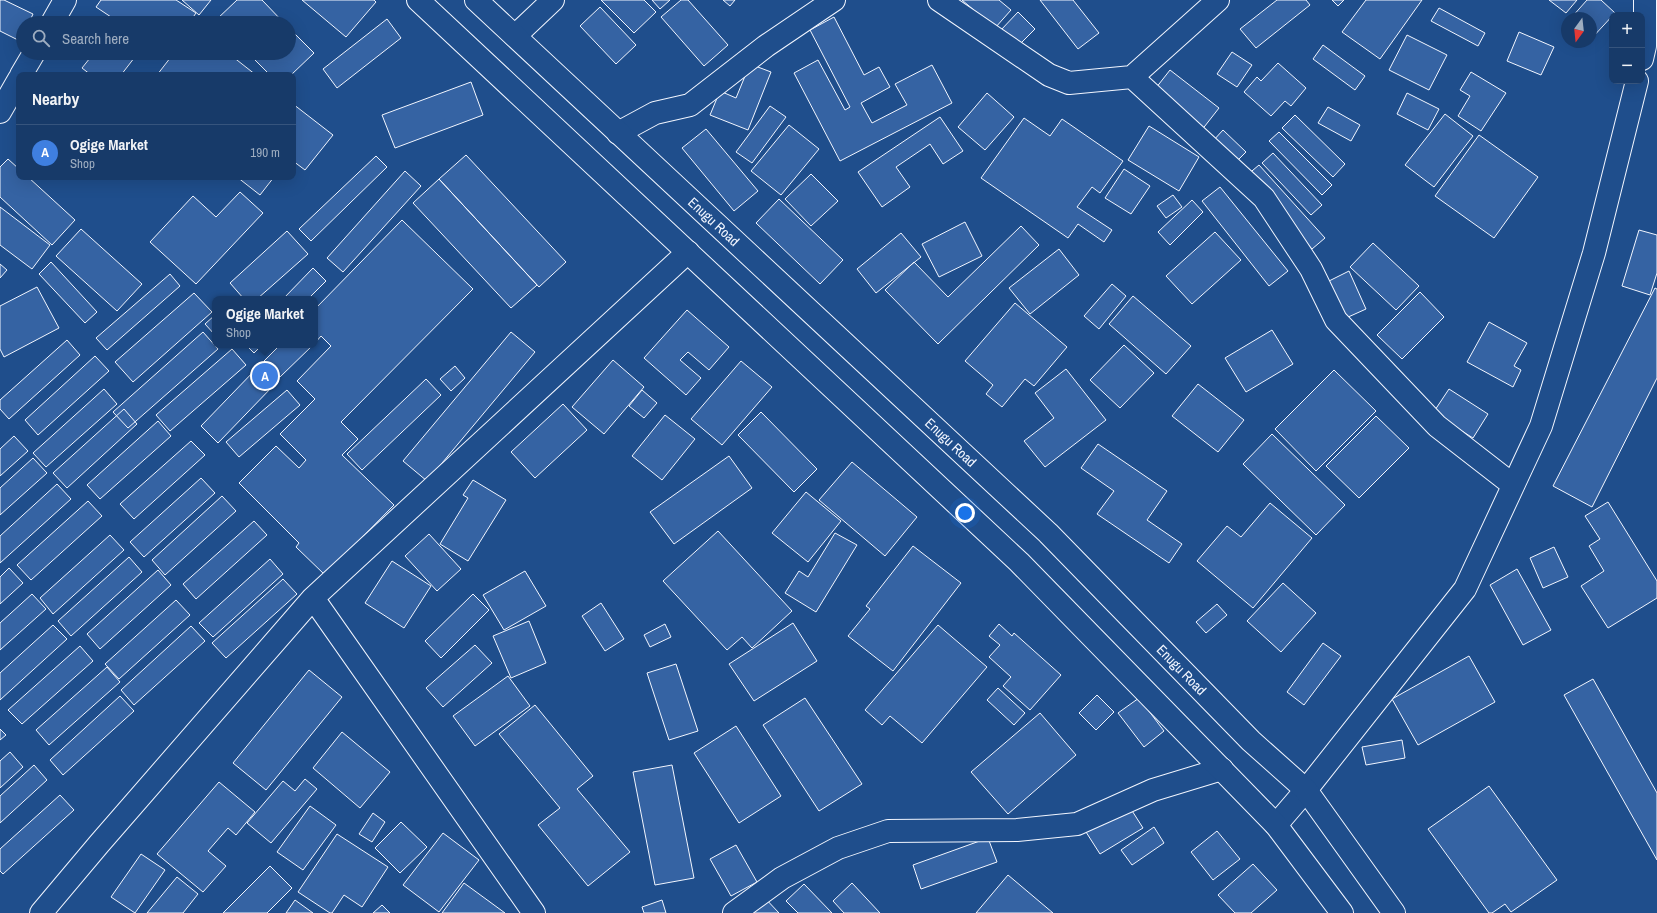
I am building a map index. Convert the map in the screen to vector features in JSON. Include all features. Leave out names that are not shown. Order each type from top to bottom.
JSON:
[{"type":"street","points":[[56,16],[65,0]]},
{"type":"street","points":[[418,0],[1019,562],[1276,825],[1342,913]]},
{"type":"street","name":"Enugu Road","points":[[476,0],[1048,533],[1251,741],[1306,790],[1394,913]]},
{"type":"street","points":[[515,36],[553,0]]},
{"type":"street","points":[[618,133],[655,113],[690,105],[766,46],[834,0]]},
{"type":"street","points":[[939,0],[1049,75],[1069,83],[1132,77],[1218,0]]},
{"type":"street","points":[[1644,0],[1645,48]]},
{"type":"street","points":[[24,72],[30,60]]},
{"type":"street","points":[[1132,77],[1264,198],[1311,269],[1336,320],[1437,426],[1513,485]]},
{"type":"street","points":[[0,112],[16,84]]},
{"type":"street","points":[[1276,825],[1306,790],[1464,589],[1541,426],[1594,253],[1635,84]]},
{"type":"street","points":[[41,913],[313,598],[688,252]]},
{"type":"street","points":[[313,598],[534,913]]},
{"type":"street","points":[[734,913],[782,878],[838,848],[888,831],[1017,830],[1077,824],[1153,790],[1222,769]]},
{"type":"building","points":[[0,0],[4,0],[33,14],[32,16],[16,16],[16,39],[0,31]]},
{"type":"building","points":[[101,0],[176,0],[196,13],[194,16],[110,16],[96,7]]},
{"type":"building","points":[[182,0],[211,0],[199,15]]},
{"type":"building","points":[[237,0],[262,0],[277,16],[220,16]]},
{"type":"building","points":[[302,0],[374,0],[376,2],[346,37]]},
{"type":"building","points":[[601,0],[644,0],[656,12],[634,33]]},
{"type":"building","points":[[652,0],[670,0],[660,9]]},
{"type":"building","points":[[681,0],[688,0],[728,45],[704,66],[661,17]]},
{"type":"building","points":[[723,0],[735,0],[730,6]]},
{"type":"building","points":[[962,0],[999,0],[1011,10],[995,28]]},
{"type":"building","points":[[1040,0],[1073,0],[1099,33],[1078,49]]},
{"type":"building","points":[[1277,0],[1306,0],[1310,5],[1256,48],[1240,29]]},
{"type":"building","points":[[1332,0],[1344,0],[1338,6]]},
{"type":"building","points":[[1366,0],[1422,0],[1380,59],[1342,32]]},
{"type":"building","points":[[1549,0],[1577,0],[1567,12],[1565,12]]},
{"type":"building","points":[[1587,0],[1601,0],[1614,12],[1609,12],[1609,20],[1597,32],[1597,12],[1576,12]]},
{"type":"building","points":[[600,7],[636,45],[616,64],[580,26]]},
{"type":"building","points":[[1439,8],[1485,33],[1478,46],[1431,21]]},
{"type":"building","points":[[1018,12],[1035,29],[1016,48],[1000,31]]},
{"type":"building","points":[[834,17],[864,75],[879,67],[890,87],[861,103],[872,123],[907,105],[895,84],[932,65],[952,103],[840,161],[794,73],[818,60],[845,110],[850,107],[810,30]]},
{"type":"building","points":[[387,19],[401,38],[337,88],[323,69]]},
{"type":"building","points":[[1519,32],[1554,47],[1541,75],[1507,61]]},
{"type":"building","points":[[296,35],[314,53],[294,72],[267,72],[255,60],[296,60]]},
{"type":"building","points":[[1407,35],[1447,55],[1429,90],[1389,70]]},
{"type":"building","points":[[1323,45],[1365,76],[1355,90],[1313,59]]},
{"type":"building","points":[[1232,52],[1252,65],[1237,87],[1217,74]]},
{"type":"building","points":[[88,60],[133,60],[123,72],[87,72],[82,68]]},
{"type":"building","points":[[169,60],[237,60],[252,72],[159,72]]},
{"type":"building","points":[[1278,63],[1306,88],[1291,106],[1285,101],[1271,116],[1244,92],[1257,77],[1261,81]]},
{"type":"building","points":[[750,64],[771,72],[748,130],[710,115],[720,91],[736,98]]},
{"type":"building","points":[[1170,70],[1219,108],[1201,131],[1152,93]]},
{"type":"building","points":[[1471,72],[1506,93],[1481,131],[1458,116],[1470,96],[1460,90]]},
{"type":"building","points":[[471,82],[483,115],[395,148],[382,115]]},
{"type":"building","points":[[987,93],[1014,117],[985,150],[958,127]]},
{"type":"building","points":[[1407,93],[1439,109],[1428,130],[1397,114]]},
{"type":"building","points":[[296,106],[333,135],[305,170],[296,163]]},
{"type":"building","points":[[770,106],[786,117],[752,163],[736,152]]},
{"type":"building","points":[[1328,107],[1360,125],[1351,141],[1318,123]]},
{"type":"building","points":[[1445,114],[1473,136],[1434,187],[1405,165]]},
{"type":"building","points":[[1295,115],[1345,164],[1333,177],[1282,128]]},
{"type":"building","points":[[940,117],[963,151],[943,164],[930,144],[896,167],[910,187],[882,207],[858,172]]},
{"type":"building","points":[[1024,118],[1050,136],[1062,119],[1123,161],[1100,193],[1092,187],[1077,207],[1112,230],[1104,242],[1078,224],[1068,238],[981,178]]},
{"type":"building","points":[[789,125],[819,149],[781,195],[751,171]]},
{"type":"building","points":[[1149,126],[1199,157],[1179,191],[1128,160]]},
{"type":"building","points":[[706,129],[758,191],[734,211],[682,148]]},
{"type":"building","points":[[1223,130],[1246,152],[1235,163],[1212,142]]},
{"type":"building","points":[[1279,132],[1332,185],[1322,195],[1269,141]]},
{"type":"building","points":[[1479,135],[1538,177],[1494,238],[1435,196]]},
{"type":"building","points":[[1273,153],[1322,205],[1311,215],[1262,163]]},
{"type":"building","points":[[466,155],[566,262],[539,287],[439,179]]},
{"type":"building","points":[[376,156],[387,167],[311,241],[299,229]]},
{"type":"building","points":[[8,159],[16,166],[16,180],[31,180],[75,220],[52,245],[0,197],[0,167]]},
{"type":"building","points":[[1259,165],[1325,238],[1312,249],[1246,176]]},
{"type":"building","points":[[1124,169],[1150,186],[1131,214],[1105,198]]},
{"type":"building","points":[[405,171],[421,186],[343,272],[327,258]]},
{"type":"building","points":[[811,174],[838,201],[811,226],[785,199]]},
{"type":"building","points":[[439,179],[537,285],[511,308],[413,203]]},
{"type":"building","points":[[241,180],[272,180],[260,195]]},
{"type":"building","points":[[1220,187],[1288,271],[1269,286],[1202,201]]},
{"type":"building","points":[[240,192],[263,213],[196,284],[150,242],[193,196],[216,217]]},
{"type":"building","points":[[1173,195],[1182,207],[1166,218],[1157,206]]},
{"type":"building","points":[[779,199],[843,260],[820,284],[756,223]]},
{"type":"building","points":[[1192,200],[1203,212],[1170,245],[1158,232]]},
{"type":"building","points":[[0,207],[50,245],[32,269],[0,245]]},
{"type":"building","points":[[402,220],[473,289],[341,422],[358,439],[342,455],[394,505],[325,575],[296,547],[299,543],[239,483],[276,446],[299,468],[306,460],[280,434],[315,399],[297,381],[331,346],[321,336],[318,340],[318,306]]},
{"type":"building","points":[[965,222],[982,256],[939,277],[922,244]]},
{"type":"building","points":[[1021,226],[1039,245],[938,344],[885,290],[914,262],[948,297]]},
{"type":"building","points":[[81,229],[142,284],[117,311],[56,256]]},
{"type":"building","points":[[1639,230],[1657,235],[1657,273],[1650,295],[1622,286]]},
{"type":"building","points":[[287,231],[308,254],[260,296],[241,296],[230,283]]},
{"type":"building","points":[[1215,232],[1241,260],[1192,304],[1166,276]]},
{"type":"building","points":[[901,233],[921,257],[876,293],[857,269]]},
{"type":"building","points":[[1373,243],[1419,286],[1396,310],[1350,267]]},
{"type":"building","points":[[1059,249],[1079,275],[1030,314],[1009,288]]},
{"type":"building","points":[[51,262],[97,312],[85,323],[39,274]]},
{"type":"building","points":[[0,264],[7,270],[0,278]]},
{"type":"building","points":[[313,268],[326,281],[311,296],[286,296]]},
{"type":"building","points":[[1349,271],[1366,309],[1346,318],[1329,281]]},
{"type":"building","points":[[170,274],[180,286],[107,350],[96,338]]},
{"type":"building","points":[[1112,284],[1126,296],[1099,329],[1084,316]]},
{"type":"building","points":[[37,287],[59,328],[4,357],[0,349],[0,306]]},
{"type":"building","points":[[1655,288],[1657,289],[1657,378],[1592,507],[1553,486]]},
{"type":"building","points":[[1420,292],[1444,317],[1402,359],[1377,335]]},
{"type":"building","points":[[194,293],[212,312],[133,382],[115,362]]},
{"type":"building","points":[[1133,296],[1191,346],[1166,374],[1109,324]]},
{"type":"building","points":[[1015,303],[1067,347],[1034,386],[1025,379],[1002,407],[986,394],[993,385],[965,361]]},
{"type":"building","points":[[687,310],[729,347],[709,370],[688,352],[680,360],[701,378],[686,395],[644,358]]},
{"type":"building","points":[[212,318],[212,332],[205,324]]},
{"type":"building","points":[[1489,322],[1527,343],[1514,366],[1521,370],[1513,387],[1467,362]]},
{"type":"building","points":[[1272,330],[1293,364],[1246,392],[1225,358]]},
{"type":"building","points":[[203,332],[212,342],[212,348],[218,349],[128,428],[113,412]]},
{"type":"building","points":[[511,332],[535,352],[427,481],[403,461]]},
{"type":"building","points":[[67,340],[80,355],[9,419],[0,409],[0,400]]},
{"type":"building","points":[[1124,345],[1154,373],[1120,408],[1090,380]]},
{"type":"building","points":[[249,348],[259,348],[254,353]]},
{"type":"building","points":[[277,348],[310,348],[280,377],[264,361]]},
{"type":"building","points":[[232,349],[246,365],[170,431],[156,415]]},
{"type":"building","points":[[95,356],[109,371],[38,435],[25,420]]},
{"type":"building","points":[[613,360],[644,387],[604,434],[572,407]]},
{"type":"building","points":[[741,361],[772,387],[722,445],[691,419]]},
{"type":"building","points":[[455,366],[465,378],[451,391],[440,379]]},
{"type":"building","points":[[257,368],[274,385],[218,443],[201,426]]},
{"type":"building","points":[[1066,369],[1106,420],[1045,467],[1024,441],[1054,418],[1035,393]]},
{"type":"building","points":[[1334,370],[1376,411],[1316,471],[1275,429]]},
{"type":"building","points":[[426,379],[441,395],[362,470],[347,454]]},
{"type":"building","points":[[1198,384],[1244,420],[1218,452],[1172,416]]},
{"type":"building","points":[[104,389],[117,404],[46,467],[33,453]]},
{"type":"building","points":[[1449,389],[1488,414],[1473,438],[1433,413]]},
{"type":"building","points":[[287,390],[300,405],[239,457],[226,442]]},
{"type":"building","points":[[642,390],[657,403],[644,418],[629,406]]},
{"type":"building","points":[[563,404],[587,430],[535,478],[511,452]]},
{"type":"building","points":[[124,409],[137,424],[67,488],[53,473]]},
{"type":"building","points":[[761,412],[817,469],[794,492],[738,435]]},
{"type":"building","points":[[665,415],[695,439],[662,480],[632,456]]},
{"type":"building","points":[[1376,416],[1409,448],[1359,498],[1326,466]]},
{"type":"building","points":[[158,421],[171,436],[100,499],[87,485]]},
{"type":"building","points":[[1272,434],[1345,505],[1316,535],[1243,464]]},
{"type":"building","points":[[14,436],[28,451],[0,476],[0,449]]},
{"type":"building","points":[[191,441],[205,455],[134,519],[120,504]]},
{"type":"building","points":[[1098,444],[1167,491],[1147,520],[1182,544],[1169,563],[1097,514],[1114,491],[1081,468]]},
{"type":"building","points":[[729,456],[752,488],[674,544],[650,512]]},
{"type":"building","points":[[33,458],[47,473],[0,515],[0,488]]},
{"type":"building","points":[[852,462],[917,517],[885,556],[819,500]]},
{"type":"building","points":[[201,478],[215,493],[144,557],[130,542]]},
{"type":"building","points":[[473,480],[506,500],[468,561],[440,544],[468,498],[463,495]]},
{"type":"building","points":[[57,484],[71,499],[0,563],[0,536]]},
{"type":"building","points":[[806,492],[841,521],[808,562],[772,533]]},
{"type":"building","points":[[222,496],[236,511],[165,575],[152,560]]},
{"type":"building","points":[[88,501],[102,516],[31,580],[17,565]]},
{"type":"building","points":[[1608,502],[1657,581],[1657,598],[1608,628],[1581,586],[1604,571],[1589,546],[1600,539],[1585,516]]},
{"type":"building","points":[[1270,503],[1312,538],[1253,608],[1197,561],[1227,526],[1241,537]]},
{"type":"building","points":[[254,521],[267,535],[196,599],[183,584]]},
{"type":"building","points":[[718,531],[792,611],[752,648],[742,637],[727,650],[663,581]]},
{"type":"building","points":[[835,533],[857,545],[816,612],[785,593],[799,571],[808,577]]},
{"type":"building","points":[[429,534],[461,569],[437,591],[405,556]]},
{"type":"building","points":[[110,535],[124,550],[53,614],[40,598]]},
{"type":"building","points":[[913,546],[961,583],[893,671],[848,636],[870,609],[866,606]]},
{"type":"building","points":[[1554,547],[1568,577],[1543,588],[1530,558]]},
{"type":"building","points":[[129,557],[142,572],[71,636],[58,621]]},
{"type":"building","points":[[270,559],[283,574],[213,637],[199,623]]},
{"type":"building","points":[[392,561],[431,586],[404,628],[365,603]]},
{"type":"building","points":[[9,568],[23,583],[0,604],[0,577]]},
{"type":"building","points":[[1517,569],[1551,630],[1523,645],[1490,585]]},
{"type":"building","points":[[158,570],[171,585],[100,649],[87,634]]},
{"type":"building","points":[[525,571],[546,606],[504,630],[483,595]]},
{"type":"building","points":[[283,579],[297,594],[226,658],[212,643]]},
{"type":"building","points":[[1283,583],[1316,613],[1281,652],[1247,621]]},
{"type":"building","points":[[32,594],[46,609],[0,650],[0,623]]},
{"type":"building","points":[[473,594],[489,610],[441,658],[425,641]]},
{"type":"building","points":[[176,600],[190,615],[119,679],[105,664]]},
{"type":"building","points":[[601,603],[624,639],[605,651],[582,616]]},
{"type":"building","points":[[1217,604],[1227,615],[1206,633],[1196,622]]},
{"type":"building","points":[[529,621],[546,663],[511,678],[493,636]]},
{"type":"building","points":[[793,623],[817,661],[754,701],[729,664]]},
{"type":"building","points":[[665,624],[671,637],[650,647],[644,635]]},
{"type":"building","points":[[999,624],[1012,636],[1014,633],[1061,675],[1030,710],[1003,686],[1011,677],[989,657],[1000,645],[989,636]]},
{"type":"building","points":[[53,625],[67,639],[0,700],[0,673]]},
{"type":"building","points":[[938,625],[987,667],[922,743],[890,716],[882,725],[865,710]]},
{"type":"building","points":[[191,626],[205,641],[134,705],[121,690]]},
{"type":"building","points":[[1323,643],[1341,656],[1304,705],[1287,692]]},
{"type":"building","points":[[475,645],[492,663],[443,707],[426,688]]},
{"type":"building","points":[[80,646],[93,661],[22,724],[8,710]]},
{"type":"building","points":[[1469,656],[1495,702],[1418,745],[1392,699]]},
{"type":"building","points":[[676,664],[698,731],[669,740],[647,673]]},
{"type":"building","points":[[107,667],[120,682],[49,745],[36,730]]},
{"type":"building","points":[[309,670],[342,697],[266,790],[233,763]]},
{"type":"building","points":[[508,676],[530,706],[475,746],[453,716]]},
{"type":"building","points":[[1593,679],[1657,793],[1657,860],[1564,695]]},
{"type":"building","points":[[998,688],[1025,713],[1014,725],[987,700]]},
{"type":"building","points":[[1097,695],[1114,712],[1096,730],[1079,713]]},
{"type":"building","points":[[120,696],[134,711],[63,775],[50,760]]},
{"type":"building","points":[[805,698],[862,784],[819,811],[763,725]]},
{"type":"building","points":[[1139,698],[1164,731],[1144,747],[1118,713]]},
{"type":"building","points":[[535,705],[593,776],[577,789],[630,852],[588,886],[538,825],[560,808],[499,734]]},
{"type":"building","points":[[1040,713],[1076,755],[1008,814],[971,772]]},
{"type":"building","points":[[736,726],[781,796],[739,823],[694,753]]},
{"type":"building","points":[[0,729],[6,735],[0,740]]},
{"type":"building","points":[[342,732],[390,772],[360,808],[313,768]]},
{"type":"building","points":[[1402,740],[1405,758],[1366,765],[1362,747]]},
{"type":"building","points":[[10,752],[23,767],[0,788],[0,761]]},
{"type":"building","points":[[34,765],[47,780],[0,823],[0,796]]},
{"type":"building","points":[[672,765],[694,878],[655,885],[633,772]]},
{"type":"building","points":[[305,779],[317,789],[271,843],[247,823],[283,781],[295,791]]},
{"type":"building","points":[[219,782],[255,812],[236,835],[228,828],[208,851],[226,866],[203,892],[157,854]]},
{"type":"building","points":[[1489,786],[1557,880],[1511,912],[1505,904],[1492,913],[1489,913],[1428,829]]},
{"type":"building","points":[[60,795],[74,810],[3,874],[0,871],[0,849]]},
{"type":"building","points":[[310,806],[336,825],[303,870],[277,852]]},
{"type":"building","points":[[1129,806],[1143,828],[1100,854],[1086,832]]},
{"type":"building","points":[[373,813],[385,822],[372,842],[359,834]]},
{"type":"building","points":[[401,822],[427,847],[400,873],[375,848]]},
{"type":"building","points":[[1154,827],[1164,843],[1132,865],[1121,850]]},
{"type":"building","points":[[1217,831],[1240,859],[1213,880],[1191,852]]},
{"type":"building","points":[[443,833],[479,860],[439,912],[403,885]]},
{"type":"building","points":[[337,834],[388,867],[362,907],[344,895],[332,913],[330,913],[298,892]]},
{"type":"building","points":[[988,838],[997,862],[921,889],[913,865]]},
{"type":"building","points":[[736,845],[757,882],[731,896],[710,859]]},
{"type":"building","points":[[141,854],[165,870],[135,913],[111,897]]},
{"type":"building","points":[[1253,864],[1277,890],[1251,913],[1235,913],[1218,895]]},
{"type":"building","points":[[270,866],[292,888],[267,913],[223,913]]},
{"type":"building","points":[[1008,875],[1053,913],[976,913]]},
{"type":"building","points":[[177,877],[198,894],[183,913],[147,913]]},
{"type":"building","points":[[464,883],[505,913],[442,913]]},
{"type":"building","points":[[852,883],[880,913],[844,913],[833,901]]},
{"type":"building","points":[[804,884],[832,913],[798,913],[786,901]]},
{"type":"building","points":[[763,896],[779,913],[746,913]]},
{"type":"building","points":[[295,900],[313,913],[286,913]]},
{"type":"building","points":[[662,900],[666,913],[644,913],[642,907]]},
{"type":"building","points":[[382,905],[390,913],[373,913]]},
{"type":"place","name":"Ogige Market","points":[[265,376]]}]
